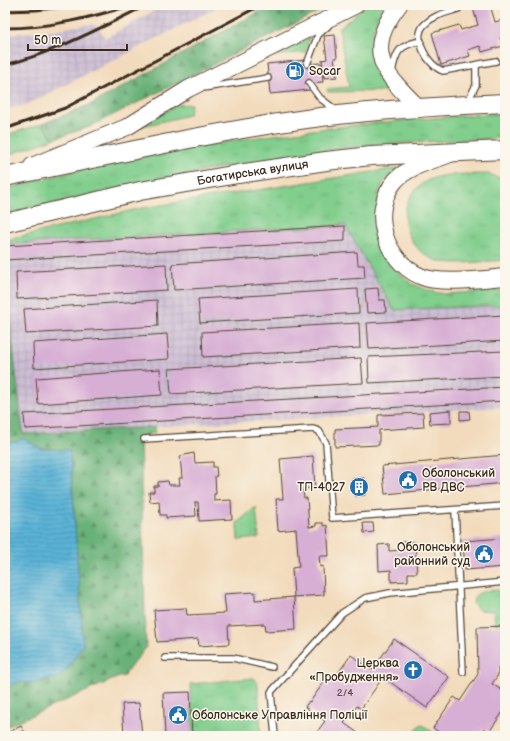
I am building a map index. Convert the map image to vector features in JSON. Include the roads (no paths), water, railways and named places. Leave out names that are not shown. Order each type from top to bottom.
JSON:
[{"type":"main road","points":[[5,177],[127,127],[188,89],[356,5]]},
{"type":"main road","points":[[399,5],[387,22],[380,39],[380,59],[390,79],[419,108]]},
{"type":"main road","points":[[5,177],[232,132],[342,114],[505,103]]},
{"type":"main road","name":"Богатирська вулиця","points":[[5,223],[140,191],[326,161],[371,156],[505,150]]},
{"type":"main road","points":[[455,152],[408,171],[395,181],[384,204],[382,221],[385,238],[397,260],[421,277],[459,281],[505,277]]},
{"type":"lane","points":[[458,9],[433,17],[423,25],[419,31],[423,51],[437,69],[443,71],[496,61]]},
{"type":"lane","points":[[307,64],[318,35],[337,15]]},
{"type":"lane","points":[[390,79],[395,57],[400,48],[406,44],[421,41]]},
{"type":"lane","points":[[467,105],[476,86],[476,65]]},
{"type":"lane","points":[[188,89],[268,78]]},
{"type":"lane","points":[[309,83],[320,98],[342,114]]},
{"type":"lane","points":[[144,439],[313,429],[319,431],[326,443],[332,518],[505,506]]},
{"type":"lane","points":[[455,510],[463,672]]},
{"type":"lane","points":[[275,736],[271,692],[342,613],[365,598],[390,593],[505,582]]},
{"type":"lane","points":[[165,658],[234,658],[272,667]]},
{"type":"water","points":[[5,435],[7,442],[9,443],[24,439],[42,449],[70,450],[83,645],[67,669],[59,677],[34,683],[18,682],[5,689]]},
{"type":"railway","points":[[5,11],[36,10],[80,5]]},
{"type":"railway","points":[[5,28],[21,28],[53,24],[101,14],[132,5]]},
{"type":"railway","points":[[5,65],[24,60],[60,46],[95,31],[147,5]]},
{"type":"railway","points":[[5,129],[65,108],[261,5]]},
{"type":"place","name":"Socar","points":[[295,71]]},
{"type":"place","name":"Оболонський РВ ДВС","points":[[408,480]]},
{"type":"place","name":"ТП-4027","points":[[359,487]]},
{"type":"place","name":"Оболонський районний суд","points":[[484,554]]},
{"type":"place","name":"Церква «Пробудження»","points":[[413,670]]},
{"type":"place","name":"Оболонське Управління Поліції","points":[[178,715]]}]
